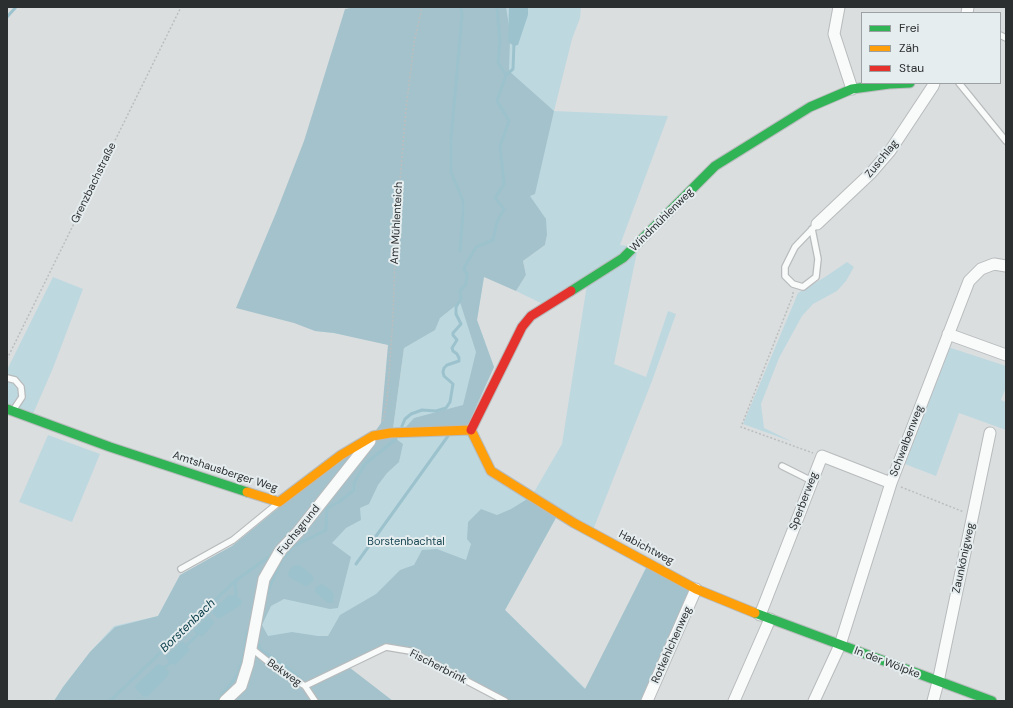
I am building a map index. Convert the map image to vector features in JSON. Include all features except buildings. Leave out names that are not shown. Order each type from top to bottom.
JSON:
[{"type":"street","points":[[839,7],[834,34],[852,89]]},
{"type":"street","name":"Windmühlenweg","points":[[471,430],[522,327],[531,316],[624,258],[715,166],[810,108],[852,89],[889,84]]},
{"type":"street","name":"Zuschlag","points":[[815,227],[871,174],[885,157],[934,84]]},
{"type":"street","name":"Schwalbenweg","points":[[840,645],[891,483],[969,281],[981,269],[994,264],[1006,266]]},
{"type":"street","points":[[948,334],[1006,355]]},
{"type":"street","name":"Amtshausberger Weg","points":[[10,410],[110,447],[279,502],[341,455],[373,436],[390,433],[471,430]]},
{"type":"street","name":"Habichtweg","points":[[471,430],[491,471],[574,523],[696,589],[840,645]]},
{"type":"street","name":"Zaunkönigweg","points":[[933,701],[990,433]]},
{"type":"street","name":"Fuchsgrund","points":[[225,701],[241,686],[248,664],[264,579],[280,551],[298,532],[373,436]]},
{"type":"street","points":[[822,456],[891,483]]},
{"type":"street","name":"Sperberweg","points":[[734,701],[822,456]]},
{"type":"street","name":"Rotkehlchenweg","points":[[647,701],[696,589]]},
{"type":"street","name":"In der Wölpke","points":[[814,701],[840,645],[992,701]]},
{"type":"lane","points":[[960,84],[1006,141]]},
{"type":"lane","points":[[815,227],[818,259],[816,277],[803,287],[793,284],[785,276],[785,267],[795,247],[815,227]]},
{"type":"lane","points":[[7,378],[15,380],[21,387],[22,397],[10,410]]},
{"type":"lane","points":[[782,466],[812,481]]},
{"type":"lane","points":[[181,568],[233,540],[279,502]]},
{"type":"lane","name":"Fischerbrink","points":[[305,686],[386,647],[410,651],[505,701]]},
{"type":"lane","name":"Bekweg","points":[[250,648],[276,668],[305,686],[315,701]]},
{"type":"path","name":"Grenzbachstraße","points":[[7,359],[181,7]]},
{"type":"path","name":"Am Mühlenteich","points":[[383,423],[389,376],[396,226],[406,109],[414,43],[422,7]]},
{"type":"path","points":[[793,284],[793,295],[740,427],[822,456]]},
{"type":"path","points":[[891,483],[973,516]]},
{"type":"green space","name":"Borstenbachtal","points":[[378,7],[581,7],[580,18],[572,39],[554,111],[668,116],[620,245],[638,247],[614,364],[646,377],[668,311],[676,314],[652,381],[591,535],[557,516],[505,610],[586,689],[647,566],[643,701],[511,701],[408,648],[382,645],[345,664],[54,701],[90,652],[114,626],[158,616],[180,575],[232,546],[277,510],[392,436],[404,348],[334,333],[315,331],[306,318]],"holes":[[[547,235],[545,245],[523,261],[526,275],[516,291],[545,305],[588,278],[562,444],[530,499],[487,474],[467,427],[494,367],[477,320],[484,276]]]},
{"type":"green space","points":[[847,262],[854,267],[846,281],[837,291],[813,304],[802,316],[779,358],[761,404],[764,428],[793,442],[743,424],[798,293]]},
{"type":"green space","points":[[53,277],[83,289],[53,368],[33,414],[7,404],[7,370]]},
{"type":"green space","points":[[948,347],[1006,366],[1006,387],[1001,400],[1006,402],[1006,430],[959,413],[936,476],[905,464]]},
{"type":"green space","points":[[48,435],[100,454],[72,522],[19,502]]},
{"type":"shaded area","name":"Borstenbachtal","points":[[356,7],[506,7],[511,39],[509,71],[554,111],[535,194],[530,196],[546,219],[547,235],[545,245],[523,261],[526,275],[516,291],[484,277],[477,320],[494,367],[467,427],[406,427],[414,418],[463,405],[476,352],[460,302],[440,318],[435,330],[404,348],[392,436],[403,444],[399,462],[387,473],[378,485],[369,504],[360,508],[361,520],[346,528],[332,543],[351,557],[338,608],[330,609],[284,599],[271,606],[262,625],[268,636],[292,632],[328,636],[340,615],[376,594],[400,570],[414,565],[422,550],[437,549],[466,560],[471,544],[467,539],[468,522],[481,509],[497,515],[511,509],[529,498],[557,516],[505,610],[585,689],[647,566],[691,590],[643,701],[511,701],[408,648],[382,645],[345,664],[393,701],[54,701],[90,652],[115,627],[158,616],[180,575],[232,546],[339,458],[370,439],[381,423],[388,345],[334,333],[315,331],[294,323],[236,308],[276,213],[304,141],[345,9]]},
{"type":"shaded area","points":[[509,7],[528,7],[528,15],[518,45],[514,46],[508,42]]},
{"type":"shaded area","points":[[295,565],[301,566],[312,575],[314,579],[308,586],[305,586],[289,577],[288,574],[290,569]]},
{"type":"shaded area","points":[[322,584],[332,591],[334,595],[333,603],[328,603],[315,592],[316,587]]},
{"type":"shaded area","points":[[229,595],[236,596],[241,599],[241,605],[220,618],[217,618],[213,613],[213,610]]},
{"type":"shaded area","points":[[208,616],[215,622],[202,637],[194,632],[194,630]]},
{"type":"shaded area","points":[[182,642],[184,642],[190,650],[175,665],[172,664],[165,657]]},
{"type":"shaded area","points":[[158,664],[163,666],[169,671],[169,673],[148,696],[144,697],[135,688],[135,686]]},
{"type":"waterway","points":[[7,17],[16,7]]},
{"type":"waterway","points":[[460,251],[463,201],[451,172],[451,139],[462,16],[461,7]]},
{"type":"waterway","name":"Borstenbach","points":[[402,426],[405,419],[411,414],[422,410],[436,411],[446,408],[450,402],[453,384],[444,376],[443,372],[447,365],[459,361],[457,354],[452,348],[457,340],[453,333],[461,324],[456,314],[456,307],[461,299],[460,291],[466,284],[467,273],[465,272],[464,268],[476,247],[493,240],[497,222],[504,209],[495,198],[504,184],[500,146],[509,121],[497,101],[506,75],[498,63],[500,42],[497,7]]},
{"type":"waterway","points":[[506,75],[513,69],[514,43]]},
{"type":"waterway","points":[[356,564],[448,436]]},
{"type":"waterway","name":"Borstenbach","points":[[290,548],[326,530],[327,508],[339,502],[354,490],[354,483],[365,464],[396,439]]},
{"type":"waterway","name":"Borstenbach","points":[[265,598],[282,559],[292,547]]},
{"type":"waterway","name":"Borstenbach","points":[[110,701],[235,581],[270,556]]},
{"type":"waterway","points":[[233,598],[236,596],[235,581]]},
{"type":"waterway","name":"Borstenbach","points":[[218,701],[238,674],[244,653],[247,631]]},
{"type":"waterway","points":[[184,648],[200,632]]},
{"type":"waterway","points":[[256,640],[262,651],[285,666],[302,680]]},
{"type":"waterway","points":[[163,669],[172,661]]},
{"type":"traffic: fast","points":[[571,291],[623,258],[715,166],[810,107],[852,89],[889,84]]},
{"type":"traffic: fast","points":[[7,409],[110,447],[247,492]]},
{"type":"traffic: fast","points":[[755,613],[992,701]]},
{"type":"traffic: slow","points":[[247,492],[279,502],[341,455],[373,436],[390,433],[471,430]]},
{"type":"traffic: slow","points":[[471,430],[491,471],[574,523],[696,589],[755,613]]},
{"type":"traffic: jam","points":[[471,430],[522,327],[531,316],[571,291]]}]
